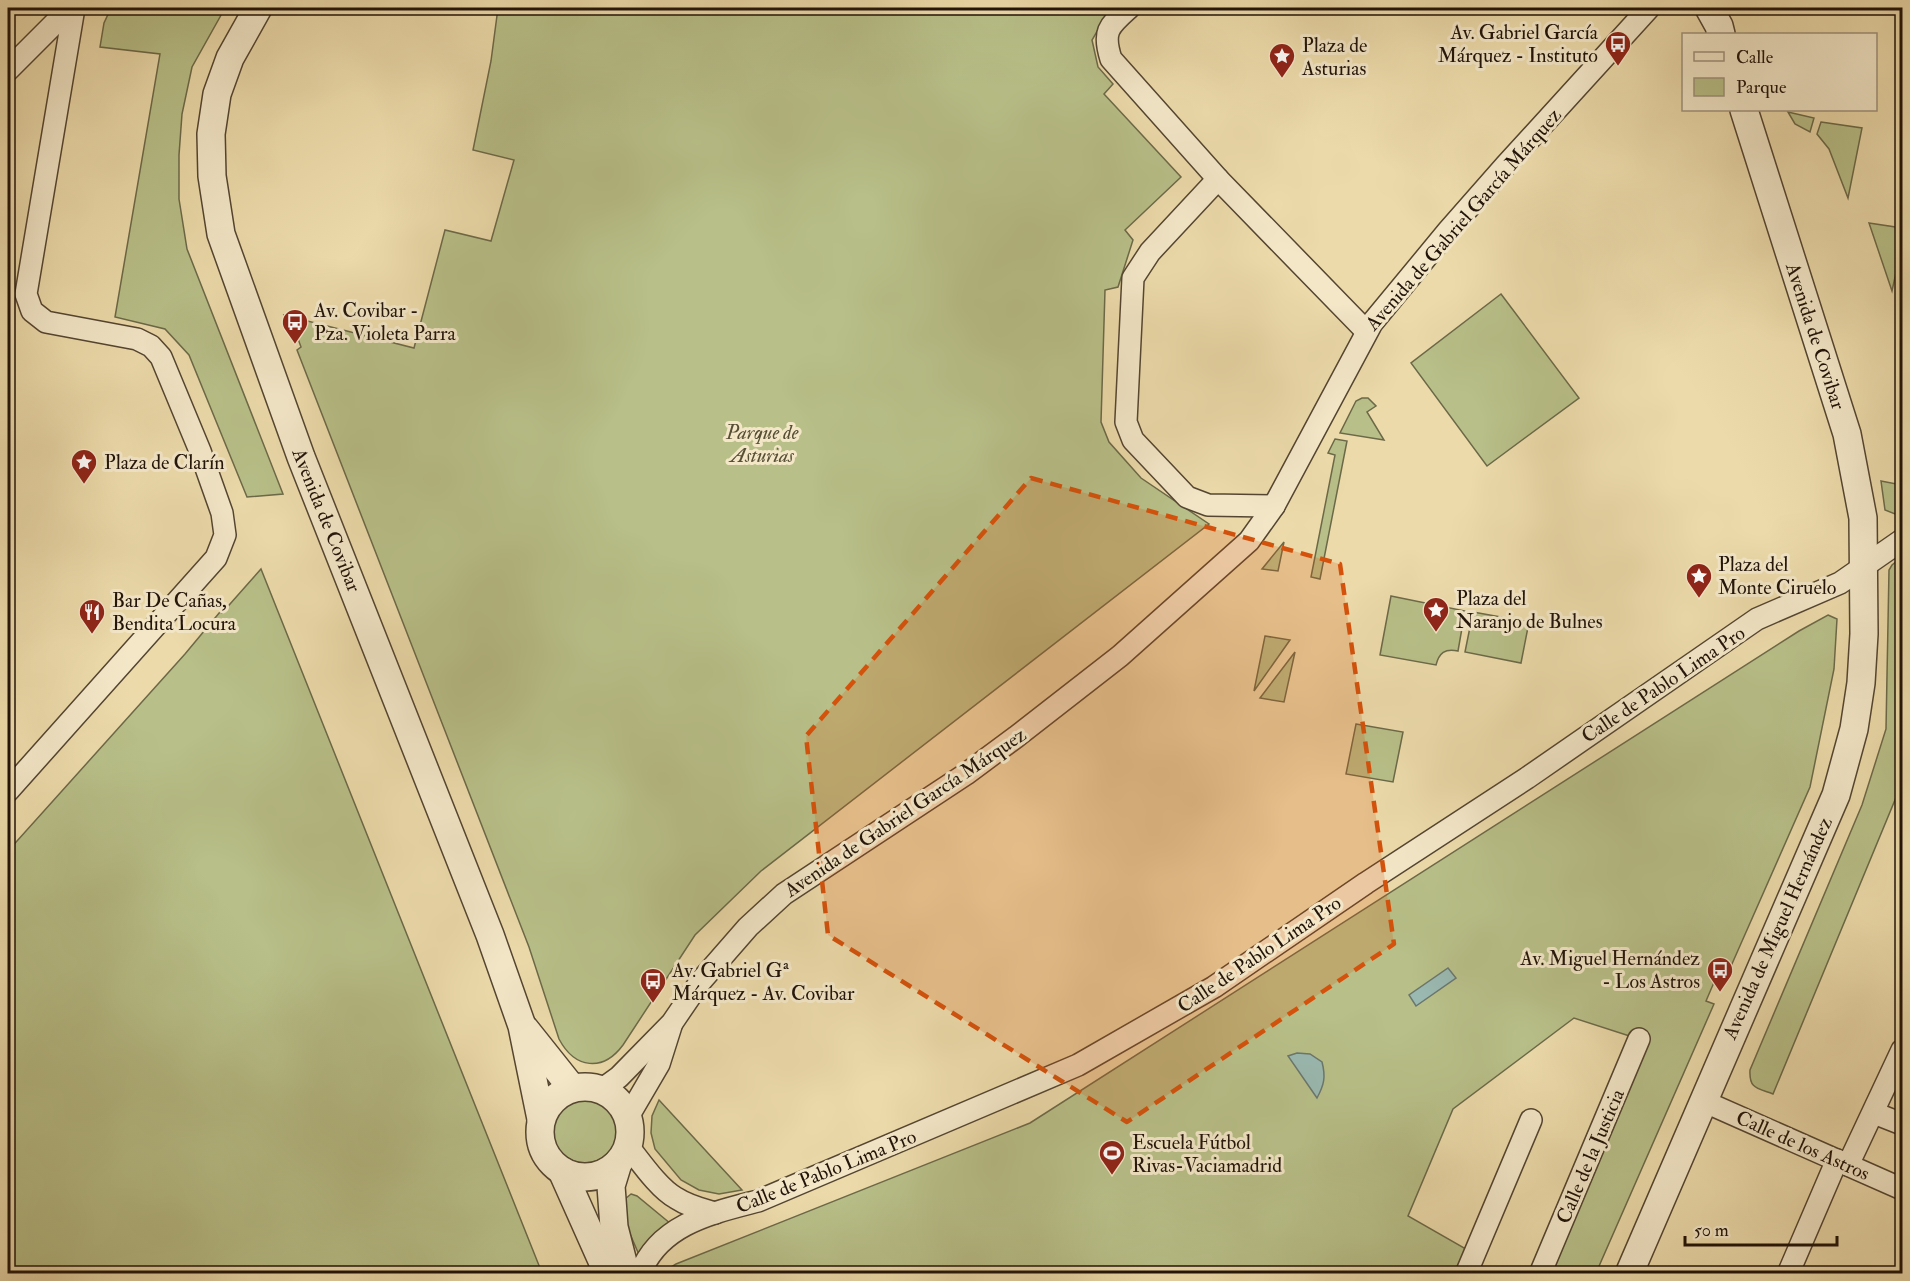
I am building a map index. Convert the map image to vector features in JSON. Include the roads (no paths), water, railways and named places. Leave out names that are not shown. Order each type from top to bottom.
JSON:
[{"type":"street","points":[[8,70],[72,8]]},
{"type":"street","points":[[8,791],[216,558],[225,535],[222,513],[200,451],[161,357],[151,346],[137,339],[46,322],[32,311],[26,294],[72,8]]},
{"type":"street","name":"Avenida de Covibar","points":[[258,8],[230,58],[218,94],[211,134],[212,176],[221,234],[301,457],[486,924],[522,1026],[542,1119]]},
{"type":"street","points":[[1129,8],[1112,24],[1105,42],[1111,59],[1218,179],[1366,331]]},
{"type":"street","name":"Avenida de Gabriel García Márquez","points":[[601,1090],[620,1077],[672,1023],[707,974],[748,927],[784,894],[966,774],[1112,662],[1249,541],[1274,506],[1366,331],[1477,198],[1649,8]]},
{"type":"street","points":[[1709,8],[1721,33]]},
{"type":"street","name":"Avenida de Covibar","points":[[1744,111],[1847,434],[1863,518],[1862,568]]},
{"type":"street","points":[[1218,179],[1150,252],[1133,278],[1126,422],[1133,440],[1187,497],[1208,505],[1274,506]]},
{"type":"street","name":"Calle de Pablo Lima Pro","points":[[623,1155],[649,1173],[673,1197],[694,1207],[715,1213],[758,1202],[1078,1065],[1214,987],[1366,883],[1527,778],[1757,619],[1826,590],[1902,540]]},
{"type":"street","name":"Avenida de Miguel Hernández","points":[[1629,1274],[1836,795],[1854,729],[1861,683],[1864,634],[1862,568]]},
{"type":"street","name":"Avenida de Gabriel García Márquez","points":[[628,1117],[659,1064],[672,1023]]},
{"type":"street","name":"Avenida de Covibar","points":[[522,1026],[572,1088]]},
{"type":"street","name":"Calle de la Justicia","points":[[1540,1274],[1639,1039]]},
{"type":"street","points":[[1788,1274],[1843,1163],[1874,1113],[1902,1050]]},
{"type":"street","points":[[623,1155],[605,1172],[591,1177],[576,1176],[562,1171],[550,1161],[543,1148],[540,1134],[542,1119],[548,1106],[559,1095],[572,1088],[587,1087],[613,1096],[622,1105],[628,1117],[630,1136],[623,1155],[611,1186],[614,1227],[626,1274]]},
{"type":"street","name":"Calle de los Astros","points":[[1703,1101],[1902,1189]]},
{"type":"street","points":[[1874,1113],[1902,1124]]},
{"type":"street","points":[[1466,1274],[1531,1120]]},
{"type":"street","points":[[562,1171],[608,1274]]},
{"type":"street","points":[[640,1274],[642,1266],[664,1239],[683,1226],[715,1213]]},
{"type":"water","points":[[1448,968],[1456,978],[1416,1006],[1409,995]]},
{"type":"water","points":[[1297,1053],[1310,1054],[1322,1062],[1324,1081],[1317,1098],[1288,1056]]},
{"type":"place","name":"Av. Gabriel García Márquez - Instituto","points":[[1618,67]]},
{"type":"place","name":"Plaza de Asturias","points":[[1282,79]]},
{"type":"place","name":"Av. Covibar - Pza. Violeta Parra","points":[[295,345]]},
{"type":"place","name":"Plaza de Clarín","points":[[84,485]]},
{"type":"place","name":"Plaza del Monte Ciruelo","points":[[1699,599]]},
{"type":"place","name":"Plaza del Naranjo de Bulnes","points":[[1436,633]]},
{"type":"place","name":"Bar De Cañas, Bendita Locura","points":[[92,635]]},
{"type":"place","name":"Av. Miguel Hernández - Los Astros","points":[[1720,993]]},
{"type":"place","name":"Av. Gabriel Gª Márquez - Av. Covibar","points":[[653,1004]]},
{"type":"place","name":"Escuela Fútbol Rivas-Vaciamadrid","points":[[1112,1176]]},
{"type":"park label","name":"Parque de Asturias","points":[[762,444]]}]
